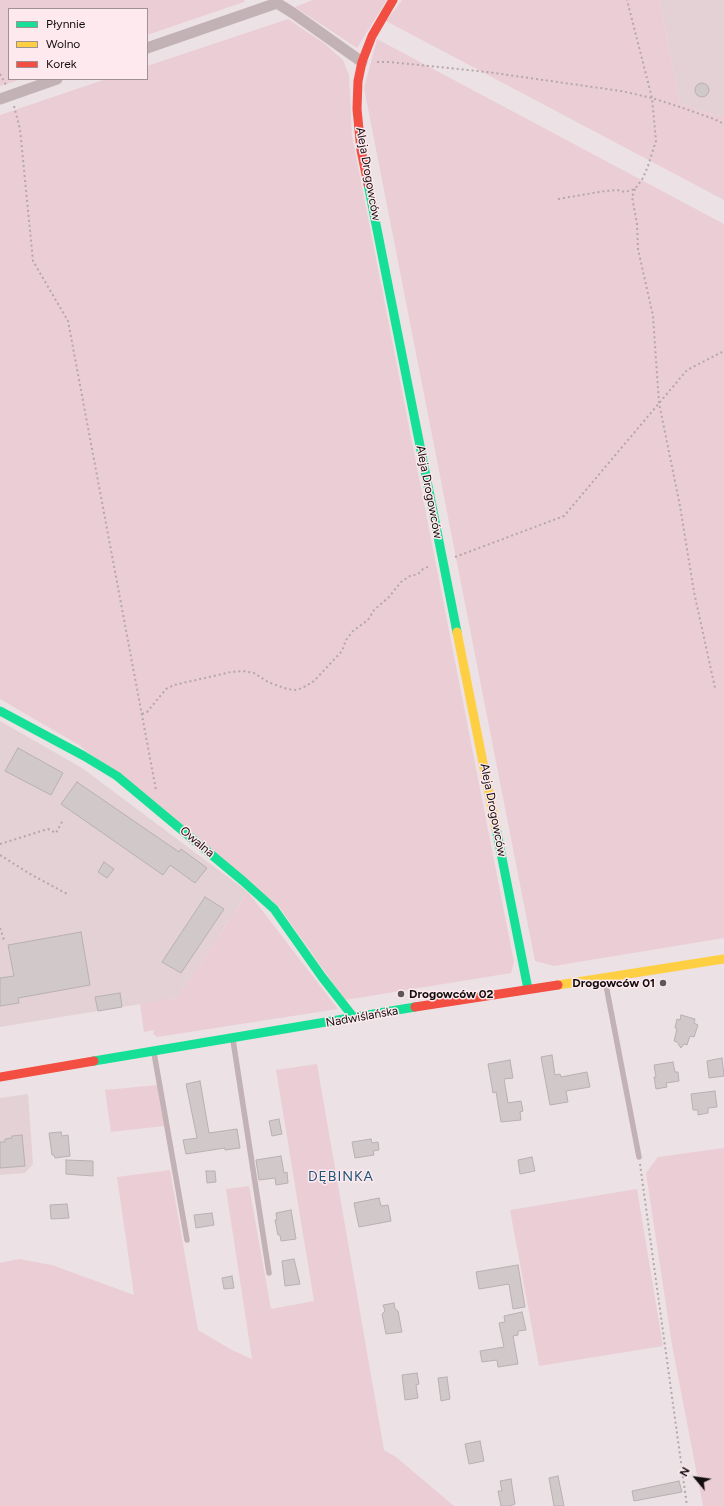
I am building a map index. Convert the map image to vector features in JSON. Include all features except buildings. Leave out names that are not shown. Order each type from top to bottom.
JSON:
[{"type":"street","name":"Aleja Drogowców","points":[[393,0],[372,36],[362,62],[358,81],[357,109],[362,150],[528,990]]},
{"type":"street","points":[[148,48],[280,1],[293,13],[362,62]]},
{"type":"street","points":[[5,97],[54,80]]},
{"type":"street","name":"Owalna","points":[[0,711],[84,756],[117,776],[243,881],[274,910],[322,977],[354,1018]]},
{"type":"street","name":"Nadwiślańska","points":[[0,1077],[605,977],[724,959]]},
{"type":"lane","points":[[605,977],[639,1156]]},
{"type":"lane","points":[[233,1038],[269,1273]]},
{"type":"lane","points":[[154,1052],[187,1240]]},
{"type":"path","points":[[627,0],[652,98],[656,141],[643,178],[635,188],[632,197],[637,224],[638,249],[653,316],[659,403],[680,506],[694,592],[715,688]]},
{"type":"path","points":[[362,62],[390,62],[487,72],[621,91],[680,106],[724,124]]},
{"type":"path","points":[[5,97],[20,129],[33,261],[68,321],[160,812]]},
{"type":"path","points":[[558,199],[605,191],[617,190],[625,192],[635,188]]},
{"type":"path","points":[[141,714],[147,712],[166,689],[174,685],[231,672],[243,671],[254,673],[268,682],[287,689],[297,690],[306,686],[314,681],[342,652],[346,640],[353,632],[368,620],[374,610],[389,597],[401,582],[410,576],[418,574],[423,569],[443,561],[564,516],[687,370],[724,351]]},
{"type":"path","points":[[0,844],[48,829],[56,833],[62,820]]},
{"type":"path","points":[[0,855],[30,874],[69,895]]},
{"type":"path","points":[[0,928],[4,940]]},
{"type":"path","points":[[639,1156],[687,1506]]},
{"type":"shaded area","points":[[0,0],[245,0],[244,2],[148,35],[148,8],[8,8],[8,80],[19,80],[0,86]]},
{"type":"shaded area","points":[[313,0],[387,0],[357,48],[295,7]]},
{"type":"shaded area","points":[[402,0],[660,0],[680,103],[715,116],[724,114],[724,200],[386,21]]},
{"type":"shaded area","points":[[660,0],[724,0],[724,114],[715,116],[680,103]]},
{"type":"shaded area","points":[[288,19],[325,44],[343,60],[349,75],[352,136],[514,962],[511,973],[345,1000],[279,907],[79,745],[0,699],[0,115],[103,80],[148,80],[148,66]]},
{"type":"shaded area","points":[[377,39],[724,224],[724,938],[554,966],[535,961],[364,88]]},
{"type":"shaded area","points":[[0,721],[82,768],[248,892],[177,998],[0,1027]]},
{"type":"shaded area","points":[[248,892],[338,1009],[157,1037],[153,1034],[154,1030],[144,1032],[140,1004],[177,998]]},
{"type":"shaded area","points":[[317,1064],[384,1450],[396,1457],[454,1506],[0,1506],[0,1263],[19,1259],[52,1265],[134,1295],[117,1177],[170,1170],[198,1330],[232,1350],[252,1359],[226,1189],[249,1186],[271,1309],[314,1301],[276,1070]]},
{"type":"shaded area","points":[[157,1085],[164,1126],[111,1132],[105,1090]]},
{"type":"shaded area","points":[[28,1094],[33,1164],[25,1173],[0,1175],[0,1098]]},
{"type":"shaded area","points":[[724,1148],[724,1506],[703,1506],[672,1345],[646,1173],[658,1157]]},
{"type":"shaded area","points":[[637,1189],[663,1346],[539,1366],[510,1210]]},
{"type":"traffic: fast","points":[[368,184],[457,632]]},
{"type":"traffic: fast","points":[[0,711],[84,756],[117,776],[243,881],[274,909],[322,977],[354,1018]]},
{"type":"traffic: fast","points":[[496,828],[528,989]]},
{"type":"traffic: fast","points":[[94,1061],[415,1007]]},
{"type":"traffic: slow","points":[[457,632],[496,828]]},
{"type":"traffic: slow","points":[[558,985],[724,959]]},
{"type":"traffic: jam","points":[[368,184],[361,150],[357,109],[358,81],[362,62],[372,36],[393,0]]},
{"type":"traffic: jam","points":[[415,1007],[558,985]]},
{"type":"traffic: jam","points":[[0,1077],[94,1061]]},
{"type":"place","name":"Drogowców 01","points":[[663,983]]},
{"type":"place","name":"Drogowców 02","points":[[401,994]]},
{"type":"district","name":"DĘBINKA","points":[[341,1177]]}]
